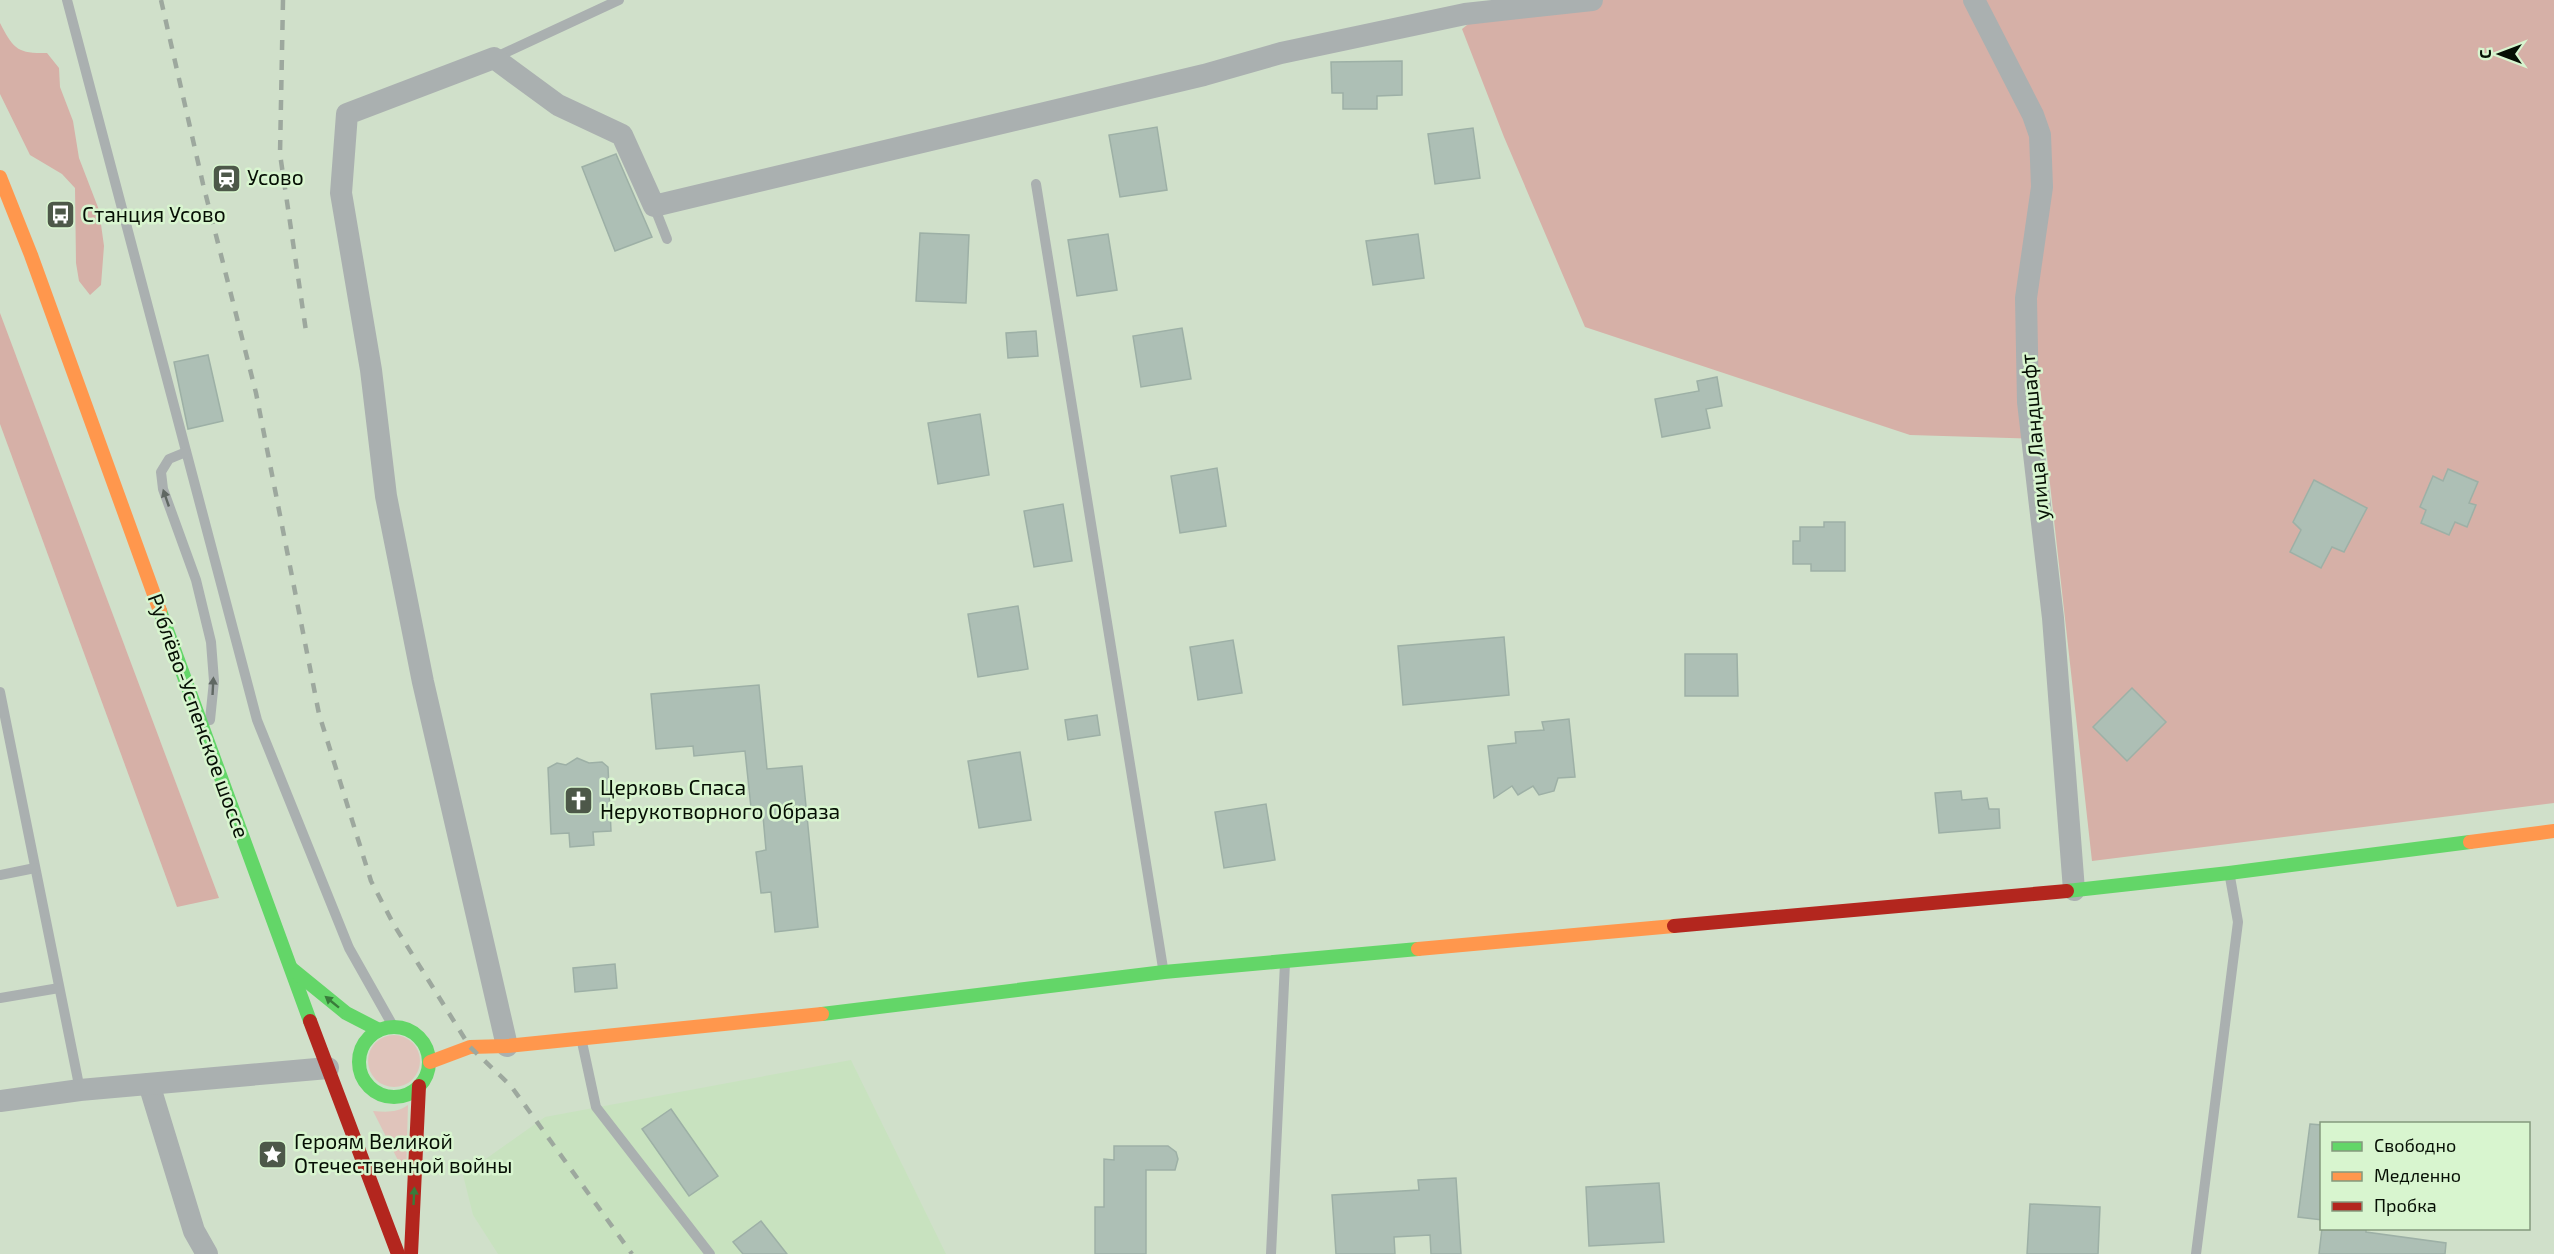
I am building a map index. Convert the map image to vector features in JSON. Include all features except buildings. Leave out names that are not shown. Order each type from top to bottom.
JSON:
[{"type":"street","points":[[507,1046],[431,717],[391,519],[371,370],[341,193],[347,114],[494,58],[558,105],[622,135],[654,206],[1204,75],[1292,51],[1465,14],[1592,0]]},
{"type":"street","name":"улица Ландшафт","points":[[1974,0],[2033,115],[2040,135],[2042,187],[2026,298],[2028,402],[2053,618],[2074,890]]},
{"type":"street","name":"Рублёво-Успенское шоссе","points":[[0,177],[31,255],[290,967],[344,1067],[398,1254]]},
{"type":"street","points":[[430,1062],[470,1047],[507,1046],[789,1018],[1164,972],[1285,960],[2074,890],[2229,873],[2554,831]]},
{"type":"street","points":[[290,967],[346,1013],[379,1030]]},
{"type":"street","points":[[0,1101],[80,1090],[344,1067],[364,1079],[372,1089],[384,1095],[396,1097],[409,1094],[419,1086],[427,1075],[430,1062],[427,1048],[419,1036],[407,1029],[393,1026],[379,1030],[367,1039],[360,1052],[344,1067]]},
{"type":"street","points":[[149,1084],[194,1231],[207,1254]]},
{"type":"street","points":[[411,1254],[419,1086]]},
{"type":"lane","points":[[67,0],[257,720],[349,948],[393,1026]]},
{"type":"lane","points":[[494,58],[619,0]]},
{"type":"lane","points":[[1036,184],[1164,972]]},
{"type":"lane","points":[[654,206],[667,238]]},
{"type":"lane","points":[[186,452],[169,459],[165,465],[162,472],[163,489],[196,580],[211,642],[214,681],[208,744]]},
{"type":"lane","points":[[0,692],[80,1090]]},
{"type":"lane","points":[[0,875],[35,868]]},
{"type":"lane","points":[[2196,1254],[2238,922],[2229,873]]},
{"type":"lane","points":[[1271,1254],[1285,960]]},
{"type":"lane","points":[[0,998],[59,988]]},
{"type":"lane","points":[[582,1039],[596,1107],[710,1254]]},
{"type":"shaded area","points":[[1498,0],[2554,0],[2554,803],[2092,861],[2045,439],[1910,435],[1585,327],[1504,137],[1462,29]]},
{"type":"shaded area","points":[[0,23],[17,48],[22,51],[47,53],[59,68],[60,87],[73,121],[79,158],[99,210],[104,246],[101,285],[90,295],[79,281],[76,263],[75,188],[62,174],[30,155],[0,94]]},
{"type":"shaded area","points":[[0,313],[219,898],[177,907],[0,424]]},
{"type":"shaded area","points":[[394,1035],[404,1037],[412,1043],[418,1051],[420,1061],[418,1071],[412,1079],[404,1085],[394,1087],[384,1085],[376,1079],[370,1071],[368,1061],[370,1051],[376,1043],[384,1037]]},
{"type":"shaded area","points":[[851,1060],[946,1254],[498,1254],[473,1215],[463,1175],[545,1117]]},
{"type":"shaded area","points":[[408,1105],[406,1176],[373,1111],[396,1111]]},
{"type":"railway","points":[[161,0],[203,184],[256,393],[319,714],[371,881],[394,925],[470,1047],[511,1086],[632,1254]]},
{"type":"railway","points":[[283,0],[280,154],[307,338]]},
{"type":"traffic: fast","points":[[160,611],[310,1021]]},
{"type":"traffic: fast","points":[[2067,891],[2470,842]]},
{"type":"traffic: fast","points":[[822,1014],[1164,972],[1418,949]]},
{"type":"traffic: fast","points":[[292,969],[346,1013],[379,1030]]},
{"type":"traffic: fast","points":[[394,1027],[407,1030],[419,1037],[426,1049],[429,1062],[426,1075],[419,1087],[407,1094],[394,1097],[381,1094],[369,1087],[362,1075],[359,1062],[362,1049],[369,1037],[381,1030],[394,1027]]},
{"type":"traffic: slow","points":[[0,177],[31,255],[160,611]]},
{"type":"traffic: slow","points":[[2470,842],[2554,831]]},
{"type":"traffic: slow","points":[[1418,949],[1674,926]]},
{"type":"traffic: slow","points":[[430,1062],[470,1047],[507,1046],[822,1014]]},
{"type":"traffic: jam","points":[[1674,926],[2067,891]]},
{"type":"traffic: jam","points":[[310,1021],[398,1254]]},
{"type":"traffic: jam","points":[[411,1254],[419,1086]]},
{"type":"place","name":"Усово","points":[[226,178]]},
{"type":"place","name":"Станция Усово","points":[[61,215]]},
{"type":"place","name":"Церковь Спаса Нерукотворного Образа","points":[[579,800]]},
{"type":"place","name":"Героям Великой Отечественной войны","points":[[273,1154]]}]
